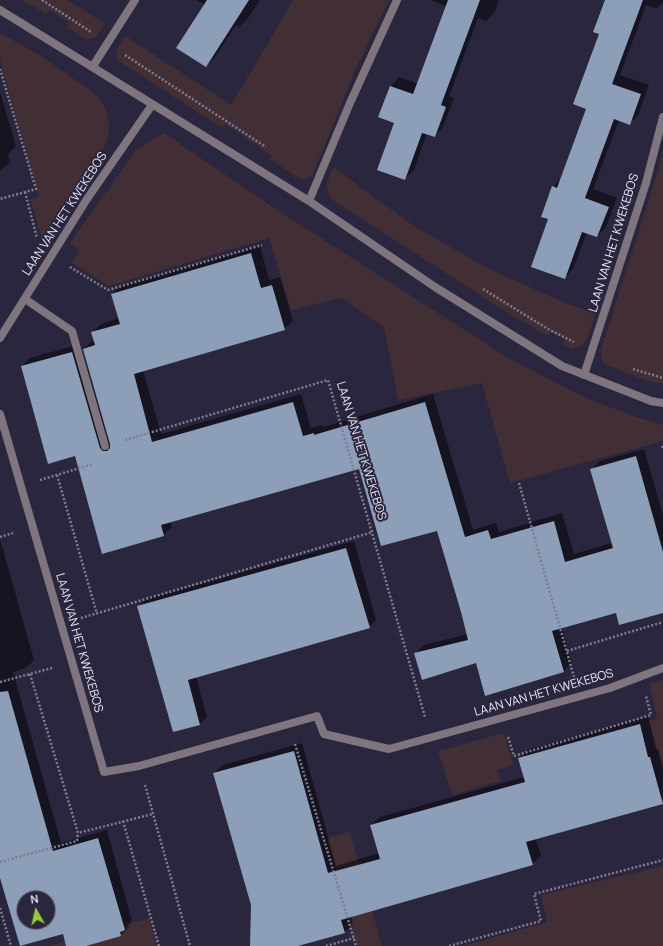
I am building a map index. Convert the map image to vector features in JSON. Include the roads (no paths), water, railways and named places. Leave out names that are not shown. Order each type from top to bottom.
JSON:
[{"type":"street","points":[[93,66],[135,0]]},
{"type":"street","points":[[309,201],[350,103],[397,0]]},
{"type":"street","points":[[0,10],[93,66],[152,105],[309,201],[435,287],[562,366],[651,401],[663,403]]},
{"type":"street","name":"LAAN VAN HET KWEKEBOS","points":[[0,338],[87,199],[152,105]]},
{"type":"street","name":"LAAN VAN HET KWEKEBOS","points":[[584,375],[646,183],[663,117]]},
{"type":"street","points":[[25,299],[72,331],[105,446]]},
{"type":"street","name":"LAAN VAN HET KWEKEBOS","points":[[0,414],[104,772],[139,766],[317,716],[324,734],[389,749],[610,688],[663,668]]}]
